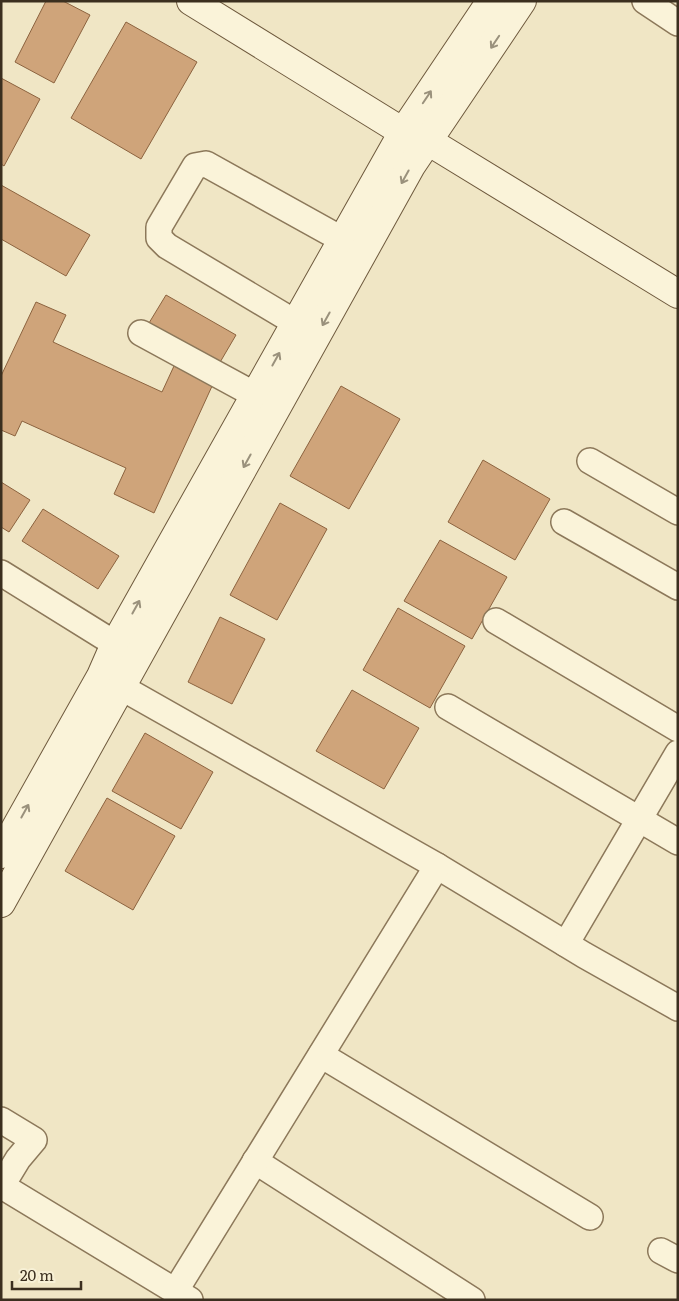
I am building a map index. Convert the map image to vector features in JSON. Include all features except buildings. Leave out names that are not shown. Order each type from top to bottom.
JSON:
[{"type":"street","points":[[191,1],[403,132],[428,141],[678,294]]},
{"type":"street","points":[[1,903],[255,395],[403,132],[491,1]]},
{"type":"street","points":[[126,651],[407,175],[522,1]]},
{"type":"street","points":[[644,1],[678,23]]},
{"type":"street","points":[[296,323],[167,246],[159,238],[159,227],[195,166],[206,164],[343,240]]},
{"type":"street","points":[[141,333],[255,395]]},
{"type":"street","points":[[590,461],[678,512]]},
{"type":"street","points":[[564,522],[678,587]]},
{"type":"street","points":[[1,572],[126,651]]},
{"type":"street","points":[[496,621],[678,729]]},
{"type":"street","points":[[1,854],[111,682]]},
{"type":"street","points":[[111,682],[437,866],[566,944],[678,1008]]},
{"type":"street","points":[[448,707],[678,842]]},
{"type":"street","points":[[566,944],[678,753]]},
{"type":"street","points":[[1,1120],[34,1140],[18,1159],[2,1186],[183,1295],[255,1162],[437,866]]},
{"type":"street","points":[[321,1055],[590,1217]]},
{"type":"street","points":[[255,1162],[472,1300]]}]
